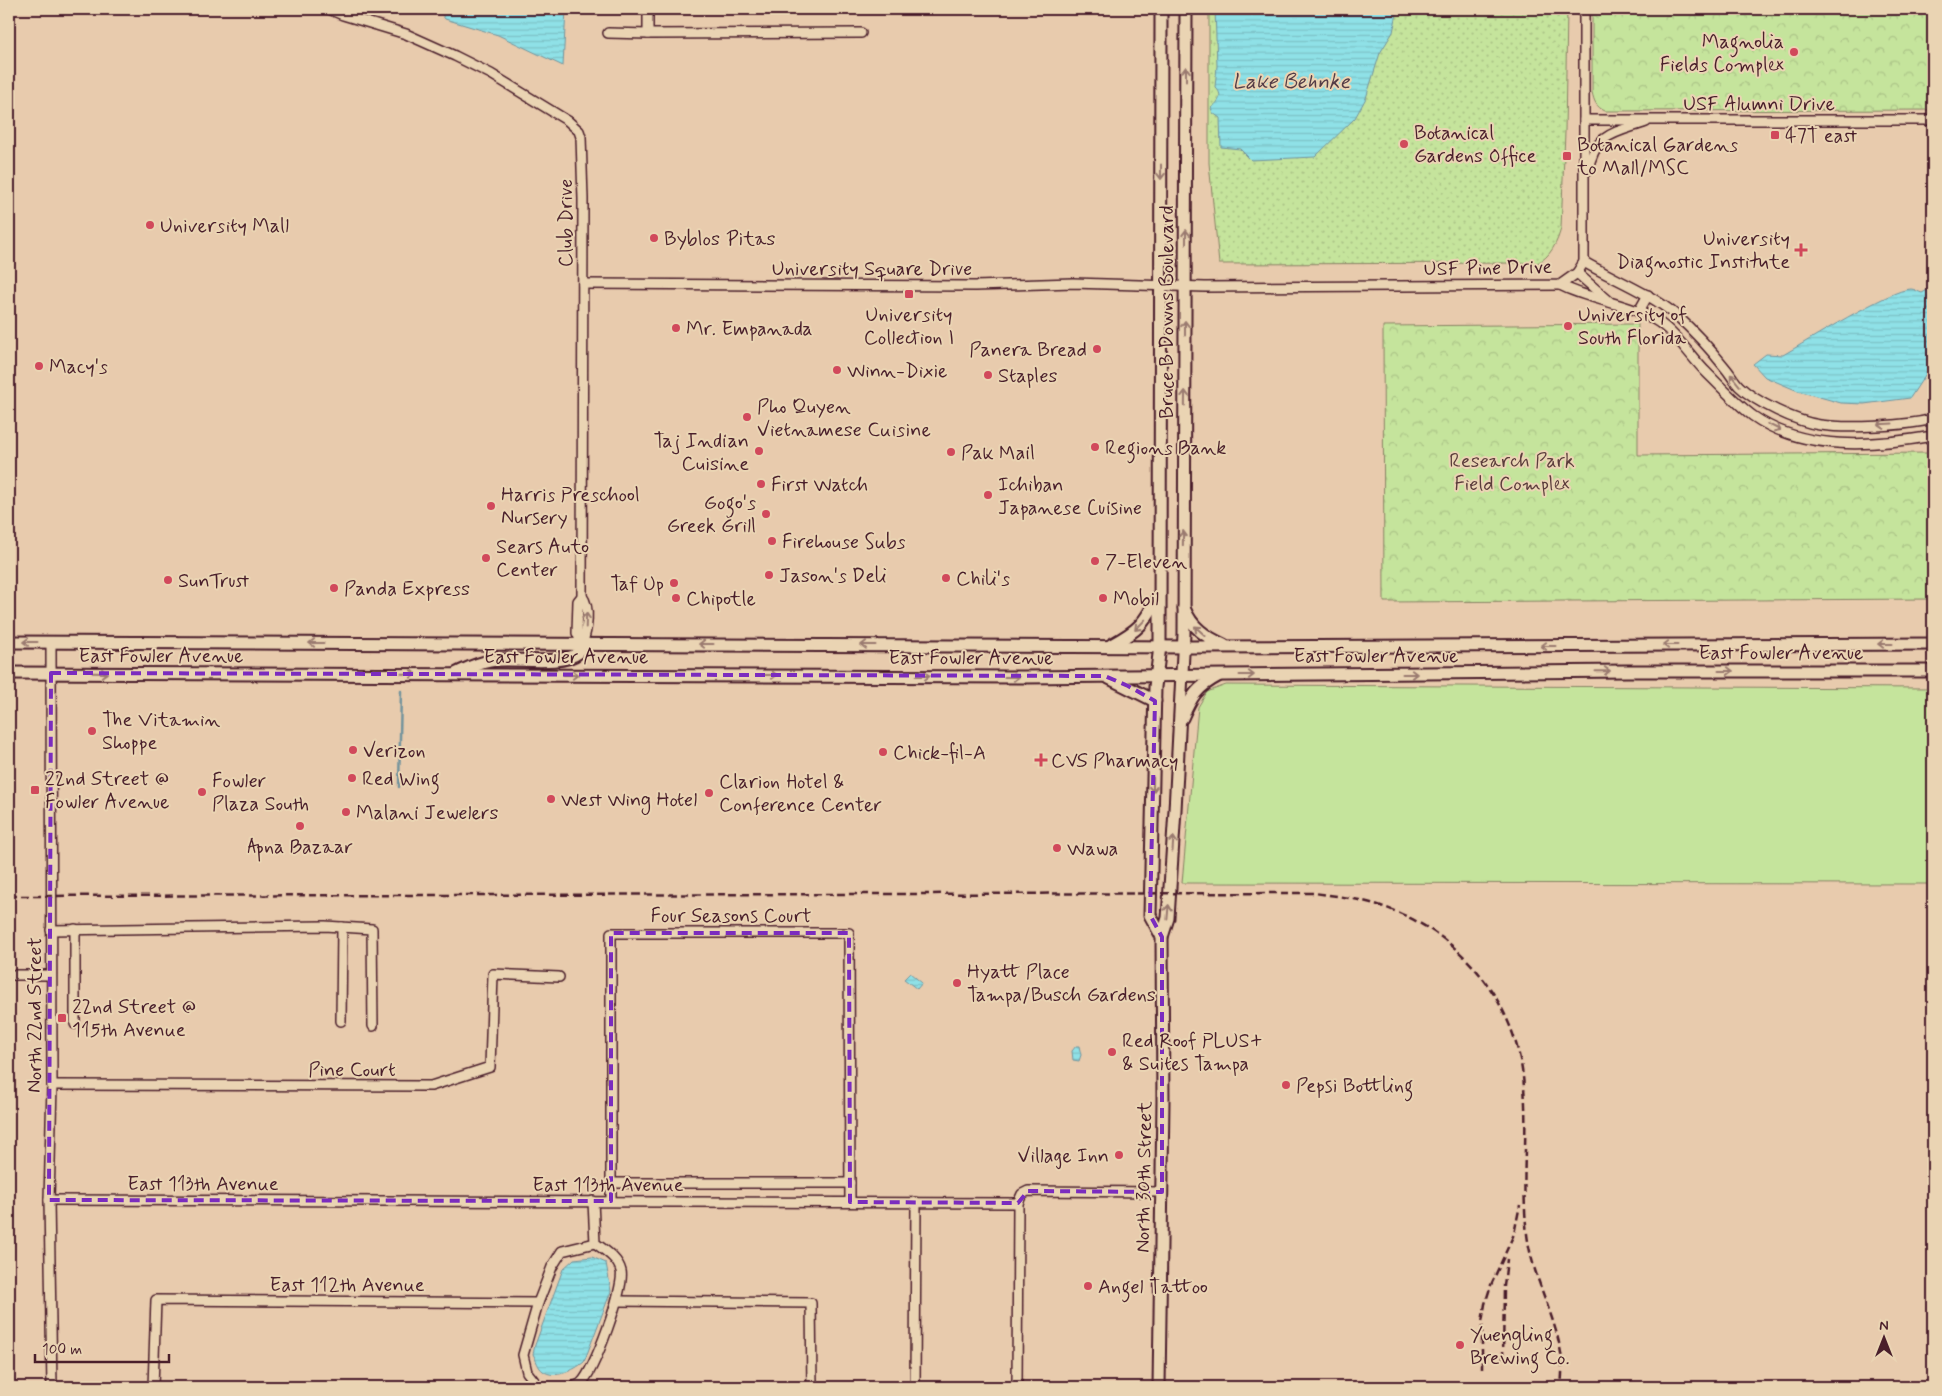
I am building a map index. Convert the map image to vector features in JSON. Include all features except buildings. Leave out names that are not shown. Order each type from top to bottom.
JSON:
[{"type":"main road","name":"Bruce B Downs Boulevard","points":[[1160,646],[1161,9]]},
{"type":"main road","name":"Bruce B Downs Boulevard","points":[[1181,675],[1183,646],[1186,286],[1186,9]]},
{"type":"main road","points":[[1109,646],[1139,628],[1160,594]]},
{"type":"main road","points":[[1182,604],[1189,619],[1197,629],[1208,638],[1228,647]]},
{"type":"main road","name":"East Fowler Avenue","points":[[9,642],[1228,647],[1933,644]]},
{"type":"main road","points":[[454,675],[472,666],[492,661],[554,660],[572,657],[578,653],[582,644]]},
{"type":"main road","name":"North 30th Street","points":[[1160,646],[1155,701],[1150,915],[1162,936]]},
{"type":"main road","name":"East Fowler Avenue","points":[[9,672],[1156,676],[1627,671],[1933,671]]},
{"type":"main road","name":"North 30th Street","points":[[1159,1387],[1162,1192],[1162,936],[1168,918],[1181,675]]},
{"type":"main road","points":[[1180,721],[1192,696],[1206,682],[1220,675]]},
{"type":"main road","points":[[1105,676],[1155,701]]},
{"type":"street","name":"Club Drive","points":[[329,9],[406,34],[455,56],[491,74],[579,131],[583,144],[582,596],[578,601],[577,633],[582,644]]},
{"type":"street","points":[[648,9],[648,34]]},
{"type":"street","points":[[1584,9],[1584,262],[1648,295],[1676,316],[1703,343],[1738,386],[1784,414],[1819,425],[1898,424],[1933,419]]},
{"type":"street","points":[[608,33],[861,33]]},
{"type":"street","name":"USF Alumni Drive","points":[[1584,120],[1933,120]]},
{"type":"street","points":[[1584,197],[1591,158],[1596,146],[1604,137],[1613,132],[1653,120]]},
{"type":"street","name":"USF Pine Drive","points":[[1160,285],[1560,285],[1577,273],[1584,262]]},
{"type":"street","points":[[1577,273],[1614,304]]},
{"type":"street","name":"University Square Drive","points":[[583,284],[1160,285]]},
{"type":"street","points":[[1560,285],[1578,294],[1639,311],[1665,327],[1706,372],[1752,416],[1779,430],[1818,440],[1860,444],[1933,436]]},
{"type":"street","points":[[1639,311],[1648,295]]},
{"type":"street","points":[[1858,426],[1860,444]]},
{"type":"street","name":"North 22nd Street","points":[[51,642],[52,1086],[49,1200],[52,1387]]},
{"type":"street","points":[[340,1021],[342,927]]},
{"type":"street","points":[[51,930],[372,928],[373,1026]]},
{"type":"street","points":[[75,929],[75,1024]]},
{"type":"street","name":"Four Seasons Court","points":[[611,1201],[611,933],[850,932],[850,1202]]},
{"type":"street","name":"Pine Court","points":[[52,1086],[431,1086],[490,1067],[493,974],[558,977]]},
{"type":"street","points":[[9,975],[51,975]]},
{"type":"street","points":[[611,1183],[850,1183]]},
{"type":"street","name":"East 113th Avenue","points":[[49,1200],[1018,1202],[1022,1194],[1028,1191],[1162,1192]]},
{"type":"street","points":[[593,1201],[595,1243]]},
{"type":"street","points":[[915,1387],[916,1202]]},
{"type":"street","points":[[1017,1387],[1018,1202]]},
{"type":"street","points":[[571,1387],[581,1384],[592,1366],[618,1300],[621,1285],[621,1270],[611,1255],[595,1243]]},
{"type":"street","points":[[539,1387],[527,1372],[523,1355],[538,1303],[552,1267],[562,1251],[595,1243]]},
{"type":"street","name":"East 112th Avenue","points":[[153,1387],[156,1300],[538,1303]]},
{"type":"street","points":[[618,1300],[811,1303],[812,1387]]},
{"type":"highlighted area","points":[[51,673],[1105,676],[1128,686],[1155,701],[1150,915],[1162,937],[1162,1192],[1028,1191],[1018,1203],[850,1202],[849,933],[611,933],[611,1201],[49,1200]]},
{"type":"green space","points":[[1209,9],[1567,9],[1561,228],[1550,253],[1537,263],[1219,264],[1209,163]]},
{"type":"green space","name":"Magnolia Fields Complex","points":[[1592,9],[1933,9],[1933,110],[1605,111],[1599,108],[1592,92]]},
{"type":"green space","name":"Research Park Field Complex","points":[[1638,324],[1638,455],[1933,453],[1933,599],[1384,602],[1383,326]]},
{"type":"green space","points":[[1226,685],[1933,688],[1933,884],[1182,883],[1198,707],[1207,692]]},
{"type":"water","points":[[438,9],[566,9],[563,66],[498,35],[445,19]]},
{"type":"water","name":"Lake Behnke","points":[[1215,9],[1398,9],[1393,32],[1380,53],[1366,98],[1355,118],[1315,157],[1251,160],[1240,149],[1221,147],[1220,118],[1213,113],[1211,108],[1220,96],[1215,87],[1217,66]]},
{"type":"water","points":[[1933,287],[1933,341],[1928,354],[1929,369],[1910,398],[1864,404],[1841,403],[1798,391],[1765,377],[1753,364],[1766,354],[1783,355],[1885,297],[1911,289],[1922,293]]},
{"type":"water","points":[[910,973],[922,983],[917,989],[904,979]]},
{"type":"water","points":[[1076,1046],[1079,1046],[1081,1055],[1079,1061],[1073,1060],[1072,1051]]},
{"type":"water","points":[[592,1257],[606,1263],[611,1291],[584,1362],[564,1373],[548,1374],[540,1368],[533,1354],[563,1269],[574,1259]]},
{"type":"waterway","points":[[399,787],[401,691]]},
{"type":"railway","points":[[9,896],[1314,893],[1376,904],[1412,919],[1438,935],[1461,954],[1481,976],[1498,1001],[1511,1028],[1519,1057],[1524,1087],[1525,1216],[1527,1234],[1533,1265],[1558,1338],[1562,1361],[1561,1387]]},
{"type":"railway","points":[[1482,1369],[1482,1322],[1485,1304],[1491,1285],[1514,1234],[1520,1205]]},
{"type":"railway","points":[[1503,1359],[1504,1286],[1507,1259]]},
{"type":"place","name":"Magnolia Fields Complex","points":[[1794,52]]},
{"type":"place","name":"47T east","points":[[1775,135]]},
{"type":"place","name":"Botanical Gardens Office","points":[[1404,144]]},
{"type":"place","name":"Botanical Gardens to Mall/MSC","points":[[1567,156]]},
{"type":"place","name":"University Mall","points":[[150,225]]},
{"type":"place","name":"Byblos Pitas","points":[[654,238]]},
{"type":"place","name":"University Diagnostic Institute","points":[[1801,250]]},
{"type":"place","name":"University Collection I","points":[[909,294]]},
{"type":"place","name":"University of South Florida","points":[[1568,326]]},
{"type":"place","name":"Mr. Empanada","points":[[676,328]]},
{"type":"place","name":"Panera Bread","points":[[1097,349]]},
{"type":"place","name":"Macy's","points":[[39,366]]},
{"type":"place","name":"Winn-Dixie","points":[[837,370]]},
{"type":"place","name":"Staples","points":[[988,375]]},
{"type":"place","name":"Pho Quyen Vietnamese Cuisine","points":[[747,417]]},
{"type":"place","name":"Regions Bank","points":[[1095,447]]},
{"type":"place","name":"Taj Indian Cuisine","points":[[759,451]]},
{"type":"place","name":"Pak Mail","points":[[951,452]]},
{"type":"place","name":"First Watch","points":[[761,484]]},
{"type":"place","name":"Ichiban Japanese Cuisine","points":[[988,495]]},
{"type":"place","name":"Harris Preschool Nursery","points":[[491,506]]},
{"type":"place","name":"Gogo's Greek Grill","points":[[766,514]]},
{"type":"place","name":"Firehouse Subs","points":[[772,541]]},
{"type":"place","name":"Sears Auto Center","points":[[486,558]]},
{"type":"place","name":"7-Eleven","points":[[1095,561]]},
{"type":"place","name":"Jason's Deli","points":[[769,575]]},
{"type":"place","name":"Chili's","points":[[946,578]]},
{"type":"place","name":"SunTrust","points":[[168,580]]},
{"type":"place","name":"Taf Up","points":[[674,583]]},
{"type":"place","name":"Panda Express","points":[[334,588]]},
{"type":"place","name":"Chipotle","points":[[676,598]]},
{"type":"place","name":"Mobil","points":[[1103,598]]},
{"type":"place","name":"The Vitamin Shoppe","points":[[92,731]]},
{"type":"place","name":"Verizon","points":[[353,750]]},
{"type":"place","name":"Chick-fil-A","points":[[883,752]]},
{"type":"place","name":"CVS Pharmacy","points":[[1041,760]]},
{"type":"place","name":"Red Wing","points":[[352,778]]},
{"type":"place","name":"22nd Street @ Fowler Avenue","points":[[35,790]]},
{"type":"place","name":"Fowler Plaza South","points":[[202,792]]},
{"type":"place","name":"Clarion Hotel & Conference Center","points":[[709,793]]},
{"type":"place","name":"West Wing Hotel","points":[[551,799]]},
{"type":"place","name":"Malani Jewelers","points":[[346,812]]},
{"type":"place","name":"Apna Bazaar","points":[[300,826]]},
{"type":"place","name":"Wawa","points":[[1057,848]]},
{"type":"place","name":"Hyatt Place Tampa/Busch Gardens","points":[[957,983]]},
{"type":"place","name":"22nd Street @ 115th Avenue","points":[[62,1018]]},
{"type":"place","name":"Red Roof PLUS+ & Suites Tampa","points":[[1112,1052]]},
{"type":"place","name":"Pepsi Bottling","points":[[1286,1085]]},
{"type":"place","name":"Village Inn","points":[[1119,1155]]},
{"type":"place","name":"Angel Tattoo","points":[[1088,1286]]},
{"type":"place","name":"Yuengling Brewing Co.","points":[[1460,1345]]}]
